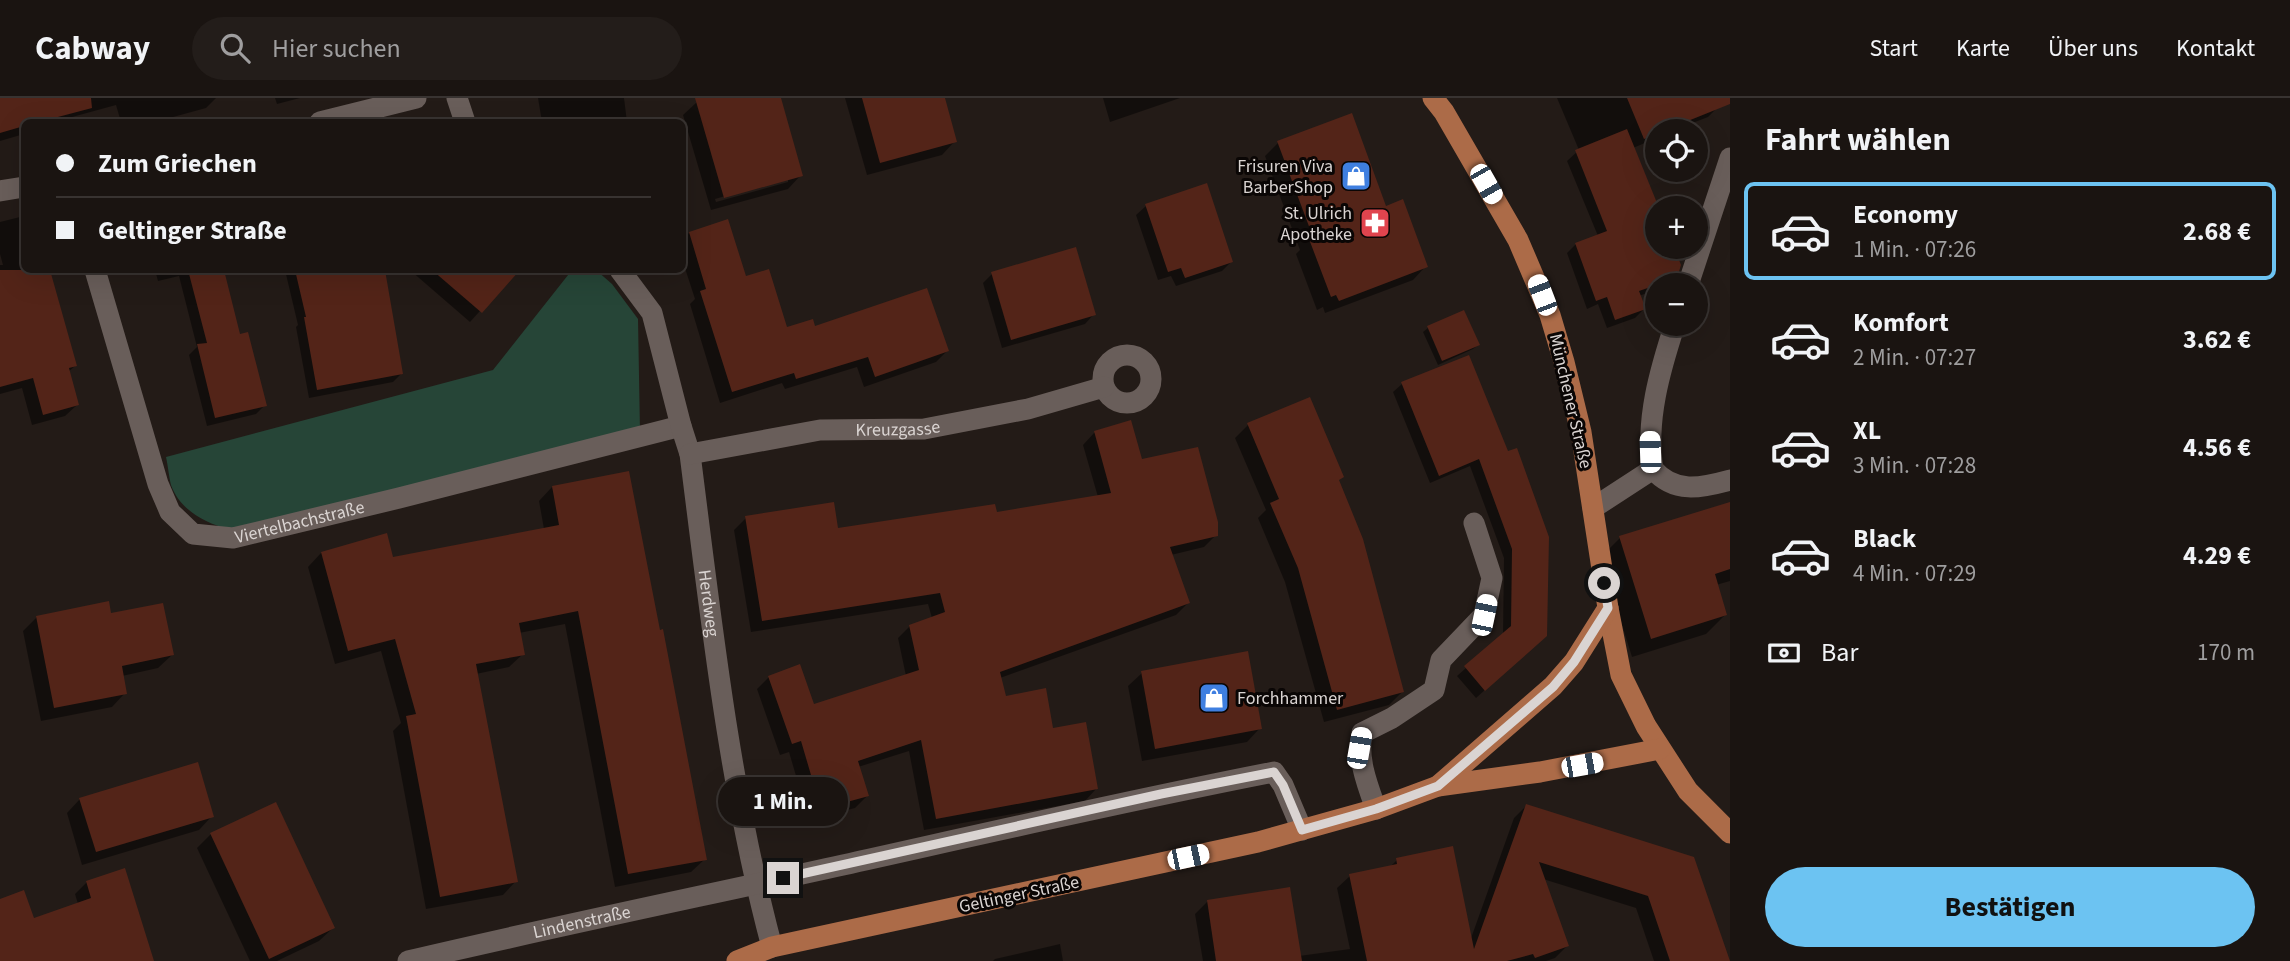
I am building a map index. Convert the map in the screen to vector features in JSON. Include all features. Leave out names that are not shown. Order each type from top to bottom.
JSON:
[{"type":"main road","name":"Münchener Straße","points":[[1433,98],[1444,112],[1518,240],[1534,274],[1564,362],[1581,432],[1621,675],[1636,708],[1688,791],[1730,833]]},
{"type":"main road","name":"Geltinger Straße","points":[[1438,786],[1553,687],[1574,662],[1608,608]]},
{"type":"main road","name":"Geltinger Straße","points":[[737,961],[772,947],[1258,842],[1376,809],[1438,786],[1540,772],[1660,749]]},
{"type":"street","points":[[332,119],[416,98]]},
{"type":"street","points":[[457,98],[464,119]]},
{"type":"street","points":[[1692,273],[1730,158]]},
{"type":"street","points":[[0,191],[21,188]]},
{"type":"street","name":"Viertelbachstraße","points":[[96,273],[158,484],[170,512],[193,534],[233,538],[681,426]]},
{"type":"street","name":"Herdweg","points":[[622,273],[652,313],[690,454],[720,689],[756,884],[772,947]]},
{"type":"street","points":[[1671,336],[1649,432],[1653,469],[1662,480],[1692,488],[1730,481]]},
{"type":"street","name":"Kreuzgasse","points":[[690,454],[820,430],[924,429],[1028,409],[1104,387]]},
{"type":"street","points":[[1593,508],[1653,469]]},
{"type":"street","points":[[1376,809],[1365,779],[1359,748],[1362,733],[1392,718],[1434,690],[1441,660],[1484,615],[1492,578],[1474,523]]},
{"type":"street","points":[[756,884],[1161,794],[1274,772],[1283,785],[1302,830]]},
{"type":"street","name":"Lindenstraße","points":[[408,961],[560,925],[756,884]]},
{"type":"green space","points":[[570,273],[599,273],[612,284],[638,319],[640,432],[228,529],[194,514],[180,502],[171,485],[166,457],[493,370]]},
{"type":"building","points":[[0,98],[91,98],[92,108],[50,119],[21,119],[21,127],[0,133]]},
{"type":"building","points":[[695,98],[781,98],[803,176],[724,198]]},
{"type":"building","points":[[862,98],[945,98],[957,142],[880,163]]},
{"type":"building","points":[[1627,98],[1730,98],[1730,104],[1693,119],[1645,119],[1644,139]]},
{"type":"building","points":[[1352,113],[1386,206],[1403,199],[1428,267],[1339,301],[1336,295],[1331,297],[1309,239],[1313,237],[1277,141]]},
{"type":"building","points":[[1627,129],[1645,173],[1645,182],[1648,182],[1654,196],[1645,196],[1645,259],[1679,259],[1681,265],[1679,273],[1645,273],[1645,289],[1639,291],[1645,309],[1615,320],[1607,297],[1596,301],[1575,243],[1607,231],[1575,150]]},
{"type":"building","points":[[1207,183],[1233,262],[1185,278],[1181,268],[1168,272],[1145,204]]},
{"type":"building","points":[[728,219],[746,276],[769,269],[787,327],[813,319],[815,326],[927,288],[949,351],[875,377],[868,357],[796,379],[794,373],[732,392],[700,291],[706,289],[689,232]]},
{"type":"building","points":[[1076,247],[1096,315],[1011,340],[991,272]]},
{"type":"building","points":[[0,270],[51,273],[77,366],[69,368],[79,405],[43,415],[33,378],[0,387]]},
{"type":"building","points":[[189,273],[225,273],[240,334],[248,332],[267,406],[215,418],[197,344],[207,343]]},
{"type":"building","points":[[296,273],[386,273],[403,374],[317,390],[306,317]]},
{"type":"building","points":[[435,273],[517,273],[482,313]]},
{"type":"building","points":[[1464,310],[1480,345],[1442,361],[1427,326]]},
{"type":"building","points":[[1469,355],[1508,451],[1517,448],[1549,537],[1547,636],[1485,691],[1464,666],[1511,626],[1512,549],[1479,459],[1439,476],[1401,382]]},
{"type":"building","points":[[1310,397],[1344,477],[1339,480],[1363,539],[1404,692],[1337,710],[1298,568],[1270,503],[1279,499],[1247,423]]},
{"type":"building","points":[[1131,420],[1142,459],[1198,447],[1218,522],[1218,536],[1170,547],[1190,603],[1000,672],[1006,696],[1046,688],[1053,728],[1086,722],[1098,789],[936,819],[921,740],[858,761],[869,796],[821,809],[801,741],[792,744],[768,676],[800,664],[814,704],[919,670],[909,625],[945,612],[940,593],[762,621],[745,516],[834,502],[838,528],[995,504],[997,512],[1111,493],[1094,431]]},
{"type":"building","points":[[629,471],[660,630],[663,629],[707,860],[628,874],[578,611],[519,623],[525,655],[476,664],[518,882],[440,897],[406,716],[416,714],[395,639],[348,651],[321,552],[387,533],[393,557],[559,525],[552,486]]},
{"type":"building","points":[[1730,502],[1730,569],[1715,574],[1727,615],[1651,639],[1619,536]]},
{"type":"building","points":[[109,601],[111,613],[163,603],[174,655],[122,666],[127,694],[54,708],[36,616]]},
{"type":"building","points":[[1248,651],[1262,729],[1155,749],[1141,671]]},
{"type":"building","points":[[198,762],[214,817],[96,852],[79,798]]},
{"type":"building","points":[[276,802],[335,928],[269,959],[210,833]]},
{"type":"building","points":[[1526,804],[1694,857],[1730,961],[1670,961],[1648,896],[1539,862],[1569,946],[1535,958],[1533,954],[1507,961],[1367,961],[1349,874],[1397,864],[1396,858],[1453,846],[1474,949]]},
{"type":"building","points":[[125,868],[154,961],[0,961],[0,899],[24,890],[34,918],[91,898],[86,881]]},
{"type":"building","points":[[1290,887],[1302,961],[1216,961],[1207,900]]},
{"type":"place","name":"Frisuren Viva BarberShop","points":[[1356,176]]},
{"type":"place","name":"St. Ulrich Apotheke","points":[[1375,223]]},
{"type":"place","name":"Forchhammer","points":[[1214,698]]},
{"type":"route","points":[[783,878],[1161,794],[1274,772],[1283,785],[1302,830],[1376,809],[1438,786],[1553,687],[1574,662],[1608,608],[1604,583]]}]
